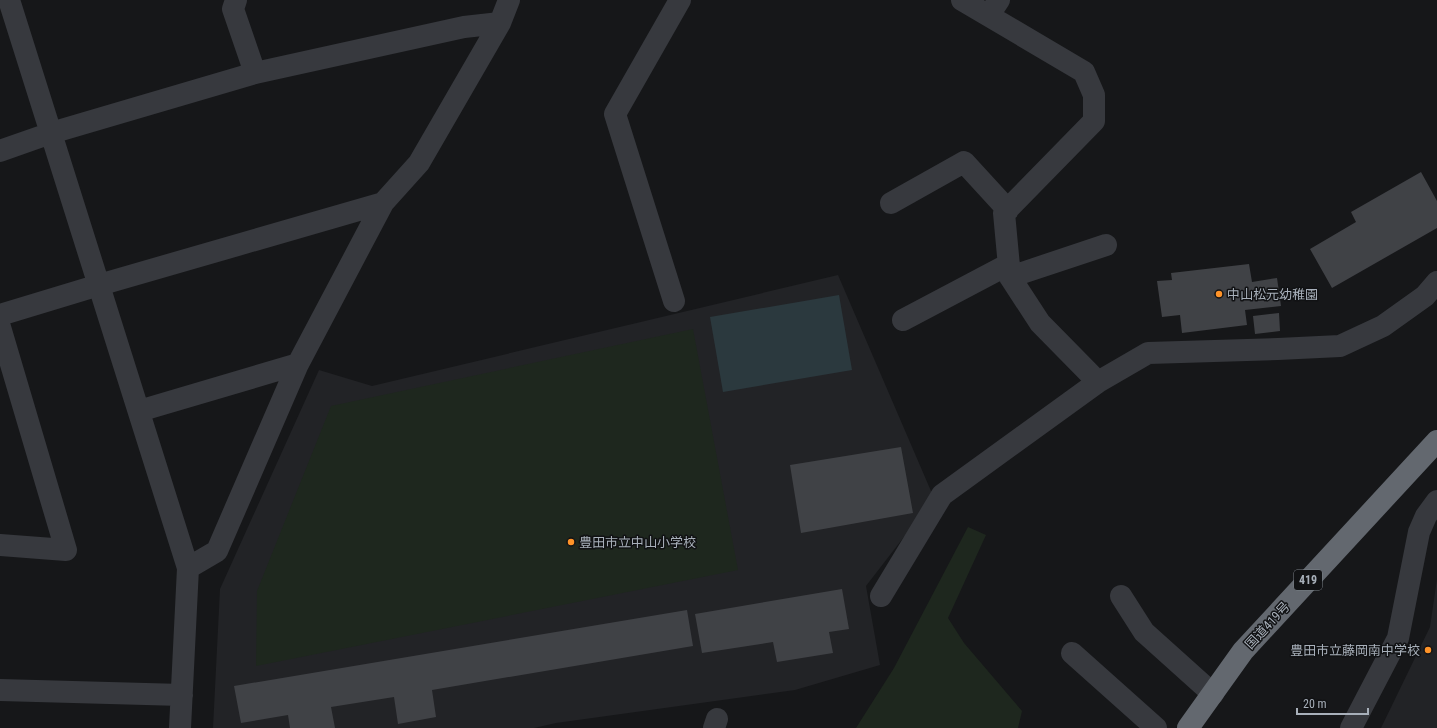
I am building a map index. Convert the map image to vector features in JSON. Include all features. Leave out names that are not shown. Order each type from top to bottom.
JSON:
[{"type":"highway","name":"国道419号","points":[[1188,728],[1243,651],[1437,441]]},
{"type":"street","points":[[9,0],[188,568],[180,728]]},
{"type":"street","points":[[236,0],[233,9],[255,73]]},
{"type":"street","points":[[188,568],[217,551],[298,364],[383,203],[419,163],[500,23],[509,0]]},
{"type":"street","points":[[674,301],[615,114],[680,0]]},
{"type":"street","points":[[962,0],[994,7],[1084,72],[1094,95],[1094,120],[1004,213],[1009,270],[1040,323],[1098,382]]},
{"type":"street","points":[[0,151],[51,133],[255,73],[464,27],[500,23]]},
{"type":"street","points":[[891,203],[964,162],[1008,210]]},
{"type":"street","points":[[0,315],[383,203]]},
{"type":"street","points":[[903,320],[1009,270],[1106,245]]},
{"type":"street","points":[[881,596],[942,495],[1098,382],[1148,353],[1340,346],[1383,326],[1425,296],[1437,282]]},
{"type":"street","points":[[0,327],[66,550],[0,545]]},
{"type":"street","points":[[139,411],[298,364]]},
{"type":"street","points":[[1351,728],[1398,638],[1419,532],[1426,516],[1437,501]]},
{"type":"street","points":[[1121,596],[1144,632],[1212,694]]},
{"type":"street","points":[[1072,653],[1156,728]]},
{"type":"street","points":[[0,690],[182,695]]},
{"type":"shaded area","name":"豊田市立中山小学校","points":[[838,275],[934,498],[866,586],[880,665],[795,690],[556,723],[534,728],[213,728],[220,589],[319,370],[372,386]]},
{"type":"shaded area","points":[[839,295],[852,370],[723,392],[710,317]]},
{"type":"shaded area","points":[[693,329],[738,570],[256,666],[257,591],[331,406]]},
{"type":"shaded area","points":[[968,527],[986,535],[948,618],[964,643],[1022,711],[1018,728],[856,728],[894,668]]},
{"type":"shaded area","name":"豊田市立藤岡南中学校","points":[[1437,579],[1437,728],[1381,728],[1430,627]]},
{"type":"building","points":[[1421,172],[1437,201],[1437,228],[1332,288],[1310,249],[1356,222],[1351,212]]},
{"type":"building","name":"中山松元幼稚園","points":[[1249,264],[1252,282],[1277,278],[1281,306],[1245,310],[1247,325],[1182,333],[1180,315],[1162,317],[1157,281],[1172,280],[1171,273]]},
{"type":"building","points":[[1279,313],[1280,331],[1255,334],[1253,316]]},
{"type":"building","points":[[901,447],[913,513],[801,533],[790,465]]},
{"type":"building","points":[[842,589],[849,629],[829,632],[833,653],[777,662],[773,642],[702,653],[695,614]]},
{"type":"building","points":[[687,610],[693,646],[432,690],[436,717],[398,724],[394,697],[331,707],[335,728],[290,728],[288,715],[241,723],[234,686]]},
{"type":"place","name":"中山松元幼稚園","points":[[1219,294]]},
{"type":"place","name":"豊田市立中山小学校","points":[[571,542]]},
{"type":"place","name":"豊田市立藤岡南中学校","points":[[1428,650]]}]
